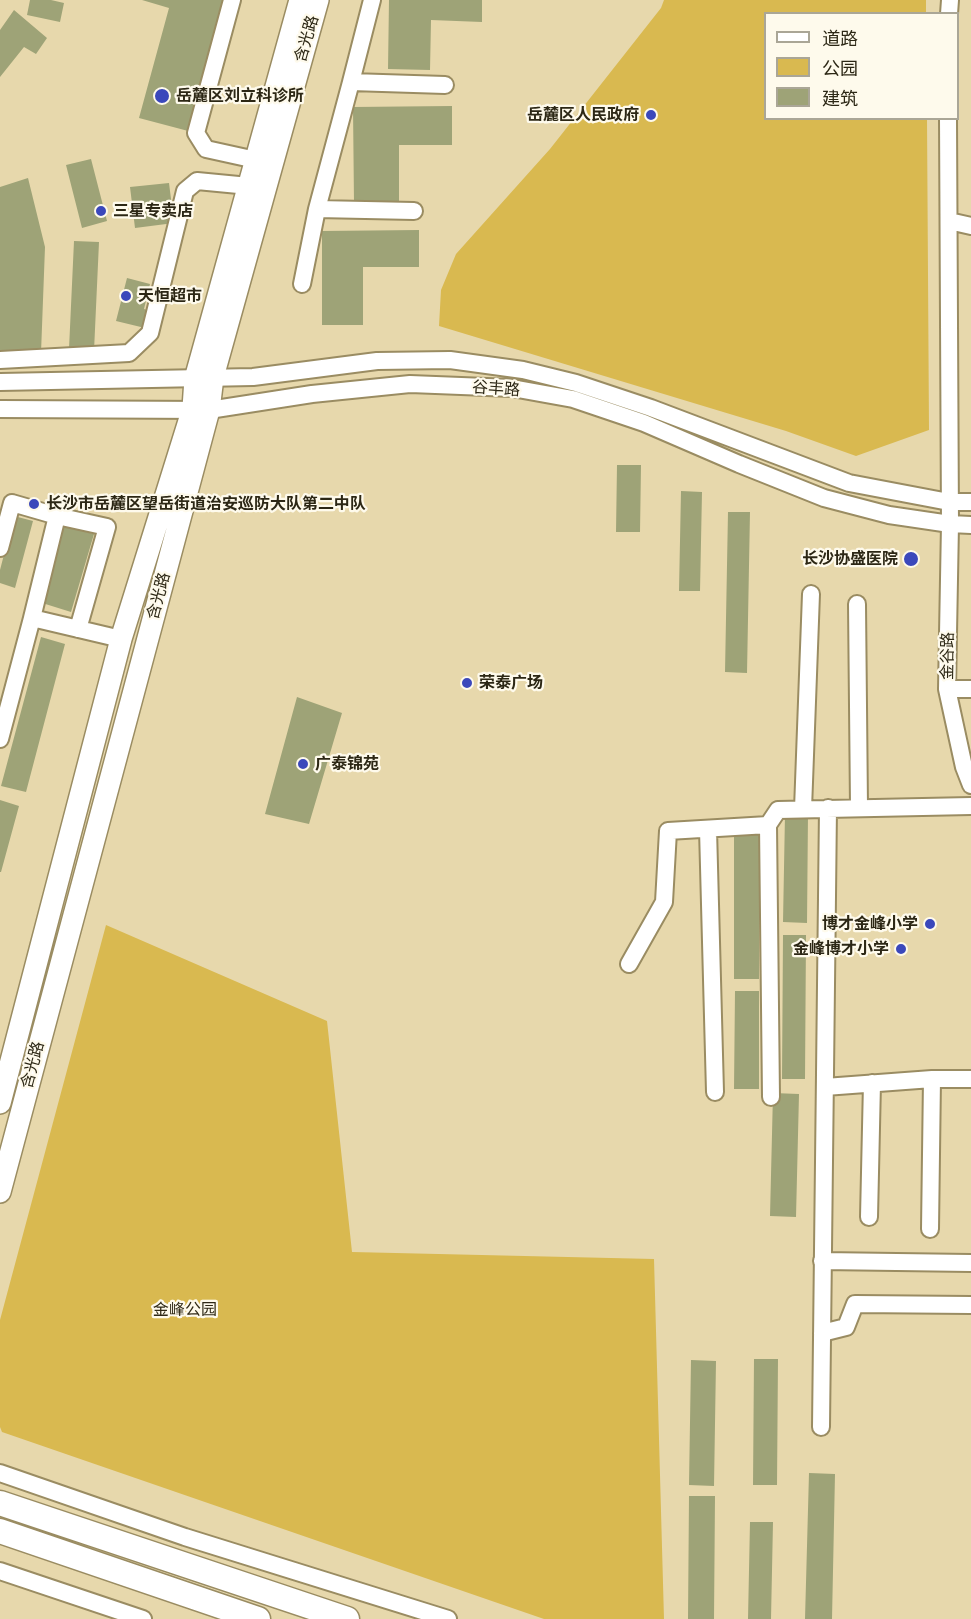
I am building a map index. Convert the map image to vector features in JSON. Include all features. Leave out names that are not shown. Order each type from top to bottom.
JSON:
[{"type":"highway","points":[[0,1503],[347,1619]]},
{"type":"highway","points":[[0,1531],[258,1619]]},
{"type":"main road","name":"含光路","points":[[0,1192],[201,409],[204,378],[249,186],[300,0]]},
{"type":"main road","name":"含光路","points":[[204,378],[318,0]]},
{"type":"main road","name":"含光路","points":[[0,1103],[121,639],[201,409]]},
{"type":"street","points":[[232,0],[196,133],[206,149],[256,160]]},
{"type":"street","points":[[302,284],[317,209],[372,0]]},
{"type":"street","points":[[351,82],[446,85]]},
{"type":"street","name":"金谷路","points":[[948,120],[950,524],[947,689],[964,766],[971,785]]},
{"type":"street","points":[[0,360],[129,353],[150,333],[185,191],[196,181],[249,186]]},
{"type":"street","points":[[317,209],[414,211]]},
{"type":"street","points":[[949,221],[971,226]]},
{"type":"street","name":"谷丰路","points":[[0,382],[253,377],[377,361],[450,360],[522,370],[576,383],[651,408],[849,483],[949,502],[971,501]]},
{"type":"street","name":"谷丰路","points":[[0,409],[201,409],[410,384],[512,388],[573,399],[644,423],[824,498],[889,515],[971,525]]},
{"type":"street","points":[[0,548],[12,503],[57,516],[107,526],[78,629]]},
{"type":"street","points":[[0,739],[57,516]]},
{"type":"street","points":[[803,809],[811,594]]},
{"type":"street","points":[[857,604],[859,807]]},
{"type":"street","points":[[32,618],[121,639]]},
{"type":"street","points":[[947,689],[971,689]]},
{"type":"street","points":[[771,1096],[768,825],[778,810],[971,806]]},
{"type":"street","points":[[821,1427],[828,808]]},
{"type":"street","points":[[629,964],[664,902],[668,831],[768,825]]},
{"type":"street","points":[[708,829],[715,1092]]},
{"type":"street","points":[[825,1086],[932,1078],[971,1079]]},
{"type":"street","points":[[930,1228],[932,1078]]},
{"type":"street","points":[[869,1217],[872,1083]]},
{"type":"street","points":[[822,1261],[971,1263]]},
{"type":"street","points":[[822,1334],[846,1327],[855,1304],[971,1305]]},
{"type":"street","points":[[0,1473],[186,1537],[448,1619]]},
{"type":"street","points":[[0,1571],[143,1619]]},
{"type":"green space","points":[[664,0],[926,0],[926,12],[764,12],[764,120],[927,120],[929,430],[856,456],[786,431],[439,326],[441,290],[456,254],[550,149],[661,8]]},
{"type":"green space","name":"金峰公园","points":[[106,925],[327,1021],[352,1252],[654,1259],[664,1619],[544,1619],[2,1432],[0,1427],[0,1320]]},
{"type":"building","points":[[30,0],[51,0],[64,3],[60,22],[27,15]]},
{"type":"building","points":[[142,0],[227,0],[192,132],[139,118],[169,8]]},
{"type":"building","points":[[389,0],[482,0],[482,22],[431,20],[430,70],[388,69]]},
{"type":"building","points":[[14,10],[47,38],[36,54],[24,47],[0,77],[0,30]]},
{"type":"building","points":[[452,106],[452,145],[399,145],[399,203],[354,203],[353,107]]},
{"type":"building","points":[[91,159],[107,221],[82,228],[66,165]]},
{"type":"building","points":[[28,178],[45,247],[41,353],[0,351],[0,187]]},
{"type":"building","points":[[169,183],[174,223],[135,228],[130,187]]},
{"type":"building","points":[[419,230],[419,267],[363,267],[363,325],[322,325],[322,231]]},
{"type":"building","points":[[74,241],[99,242],[94,351],[69,349]]},
{"type":"building","points":[[127,278],[150,284],[144,309],[150,311],[145,328],[116,321]]},
{"type":"building","points":[[617,465],[641,465],[640,532],[616,532]]},
{"type":"building","points":[[681,491],[702,492],[700,591],[679,591]]},
{"type":"building","points":[[728,512],[750,512],[747,673],[725,672]]},
{"type":"building","points":[[14,516],[33,521],[15,588],[0,583],[0,570]]},
{"type":"building","points":[[61,525],[94,534],[71,612],[39,602]]},
{"type":"building","points":[[41,637],[65,644],[26,792],[1,786]]},
{"type":"building","name":"广泰锦苑","points":[[297,697],[342,713],[309,824],[265,814]]},
{"type":"building","points":[[0,800],[19,806],[1,872],[0,872]]},
{"type":"building","points":[[785,814],[808,814],[807,923],[783,922]]},
{"type":"building","points":[[734,828],[760,828],[759,979],[734,979]]},
{"type":"building","points":[[783,935],[806,935],[805,1079],[782,1079]]},
{"type":"building","points":[[735,991],[759,991],[759,1089],[734,1089]]},
{"type":"building","points":[[773,1093],[799,1094],[796,1217],[770,1216]]},
{"type":"building","points":[[754,1359],[778,1359],[777,1485],[753,1485]]},
{"type":"building","points":[[691,1360],[716,1361],[714,1486],[689,1485]]},
{"type":"building","points":[[809,1473],[835,1474],[832,1619],[805,1619]]},
{"type":"building","points":[[689,1496],[715,1496],[714,1619],[688,1619]]},
{"type":"building","points":[[750,1522],[773,1522],[771,1619],[748,1619]]},
{"type":"place","name":"岳麓区刘立科诊所","points":[[162,96]]},
{"type":"place","name":"岳麓区人民政府","points":[[651,115]]},
{"type":"place","name":"三星专卖店","points":[[101,211]]},
{"type":"place","name":"天恒超市","points":[[126,296]]},
{"type":"place","name":"长沙市岳麓区望岳街道治安巡防大队第二中队","points":[[34,504]]},
{"type":"place","name":"长沙协盛医院","points":[[911,559]]},
{"type":"place","name":"荣泰广场","points":[[467,683]]},
{"type":"place","name":"广泰锦苑","points":[[303,764]]},
{"type":"place","name":"博才金峰小学","points":[[930,924]]},
{"type":"place","name":"金峰博才小学","points":[[901,949]]}]
